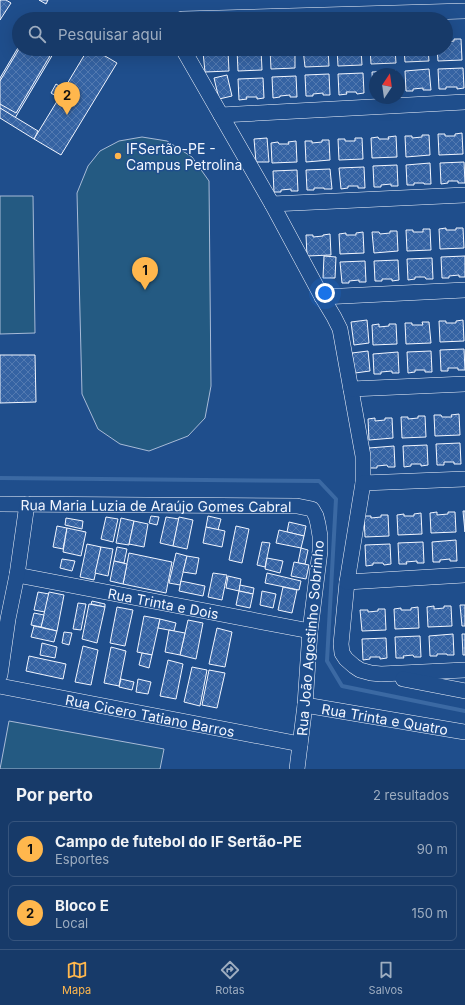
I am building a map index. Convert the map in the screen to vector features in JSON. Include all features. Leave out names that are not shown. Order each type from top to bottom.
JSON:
[{"type":"street","points":[[430,12],[465,11]]},
{"type":"street","points":[[187,56],[272,204],[340,329],[363,456],[363,483],[347,582],[341,644],[342,653],[346,659],[360,670],[465,691]]},
{"type":"street","points":[[221,115],[465,102]]},
{"type":"street","points":[[272,204],[465,195]]},
{"type":"street","points":[[322,297],[465,290]]},
{"type":"street","points":[[351,389],[465,384]]},
{"type":"street","points":[[363,483],[465,479]]},
{"type":"street","name":"Rua Maria Luzia de Araújo Gomes Cabral","points":[[0,504],[298,506],[312,509]]},
{"type":"street","points":[[0,674],[4,619],[17,575],[27,504]]},
{"type":"street","name":"Rua João Agostinho Sobrinho","points":[[297,769],[305,705],[310,632],[320,551],[318,524],[312,509]]},
{"type":"street","name":"Rua Trinta e Dois","points":[[17,575],[310,632]]},
{"type":"street","points":[[347,582],[465,575]]},
{"type":"street","points":[[381,674],[465,670]]},
{"type":"street","name":"Rua Cicero Tatiano Barros","points":[[0,686],[300,744]]},
{"type":"street","name":"Rua Trinta e Quatro","points":[[305,705],[465,732]]},
{"type":"shaded area","points":[[142,137],[167,141],[192,157],[209,181],[211,386],[205,418],[188,436],[149,451],[120,444],[98,429],[82,394],[77,193],[88,166],[100,151],[119,141]]},
{"type":"shaded area","points":[[0,196],[33,196],[35,333],[0,334]]},
{"type":"shaded area","points":[[9,721],[164,749],[160,769],[0,769]]},
{"type":"building","points":[[0,0],[6,0],[11,3],[0,20]]},
{"type":"building","points":[[39,0],[48,0],[46,4]]},
{"type":"building","points":[[454,39],[461,39],[462,60],[438,61],[438,56],[453,56]]},
{"type":"building","points":[[13,56],[52,56],[15,118],[0,108],[0,78]]},
{"type":"building","points":[[15,56],[50,56],[16,113],[0,104],[0,81]]},
{"type":"building","points":[[84,56],[105,56],[117,63],[61,155],[34,139],[59,98],[51,93],[56,84],[64,89]]},
{"type":"building","points":[[203,56],[228,56],[229,71],[205,72]]},
{"type":"building","points":[[237,56],[261,56],[262,70],[238,71]]},
{"type":"building","points":[[270,56],[295,56],[295,68],[271,69]]},
{"type":"building","points":[[304,56],[328,56],[329,66],[305,67]]},
{"type":"building","points":[[337,56],[361,56],[362,65],[338,66]]},
{"type":"building","points":[[370,56],[396,56],[396,63],[371,64]]},
{"type":"building","points":[[405,56],[429,56],[429,61],[405,62]]},
{"type":"building","points":[[463,68],[464,88],[457,89],[457,87],[446,87],[446,89],[439,89],[438,69]]},
{"type":"building","points":[[429,69],[431,90],[423,90],[423,88],[413,89],[413,91],[406,91],[405,71]]},
{"type":"building","points":[[363,73],[364,93],[357,94],[356,92],[346,92],[347,94],[339,95],[338,74]]},
{"type":"building","points":[[329,74],[330,95],[323,95],[323,93],[313,94],[313,96],[306,96],[305,75]]},
{"type":"building","points":[[227,75],[232,96],[219,99],[214,78]]},
{"type":"building","points":[[296,76],[297,97],[290,97],[290,95],[273,98],[272,77]]},
{"type":"building","points":[[263,78],[264,98],[257,99],[257,97],[246,97],[247,99],[239,100],[238,79]]},
{"type":"building","points":[[0,108],[38,131],[34,139],[0,118]]},
{"type":"building","points":[[462,133],[463,154],[439,155],[438,134],[455,136],[455,134]]},
{"type":"building","points":[[422,135],[429,135],[430,155],[406,157],[405,136],[412,136],[412,138],[422,137]]},
{"type":"building","points":[[396,136],[397,157],[372,158],[371,138],[378,137],[379,139],[389,139],[388,137]]},
{"type":"building","points":[[267,138],[269,162],[256,162],[254,139]]},
{"type":"building","points":[[355,138],[362,138],[363,159],[339,160],[338,139],[355,141]]},
{"type":"building","points":[[322,140],[329,140],[330,160],[306,162],[305,141],[312,141],[312,143],[322,142]]},
{"type":"building","points":[[296,141],[297,162],[272,163],[271,143],[278,142],[279,144],[289,144],[288,142]]},
{"type":"building","points":[[464,162],[465,183],[448,181],[448,183],[441,184],[440,163]]},
{"type":"building","points":[[430,163],[431,184],[414,183],[414,185],[407,185],[406,165]]},
{"type":"building","points":[[397,165],[398,186],[391,186],[391,184],[381,185],[381,187],[374,187],[373,166]]},
{"type":"building","points":[[364,167],[365,188],[348,186],[348,188],[341,189],[339,168]]},
{"type":"building","points":[[330,169],[332,189],[314,188],[314,190],[307,190],[306,170]]},
{"type":"building","points":[[297,170],[298,191],[291,191],[291,189],[281,190],[281,192],[274,192],[273,171]]},
{"type":"building","points":[[446,228],[446,230],[456,230],[456,228],[463,228],[464,248],[440,249],[439,229]]},
{"type":"building","points":[[423,229],[430,229],[431,250],[407,251],[406,230],[423,232]]},
{"type":"building","points":[[390,231],[397,231],[398,251],[374,253],[372,232],[379,232],[380,234],[390,233]]},
{"type":"building","points":[[363,232],[364,253],[340,254],[339,234],[346,233],[346,235],[356,235],[356,233]]},
{"type":"building","points":[[330,234],[331,255],[307,256],[306,235],[313,235],[313,237]]},
{"type":"building","points":[[324,256],[336,257],[335,278],[323,278]]},
{"type":"building","points":[[465,256],[465,277],[459,277],[459,275],[449,276],[449,278],[442,278],[441,257]]},
{"type":"building","points":[[432,258],[433,279],[415,277],[415,279],[408,280],[407,259]]},
{"type":"building","points":[[398,260],[399,280],[392,281],[392,279],[382,279],[382,281],[375,281],[374,261]]},
{"type":"building","points":[[365,261],[366,282],[359,282],[359,280],[349,281],[349,283],[342,283],[340,262]]},
{"type":"building","points":[[367,320],[369,343],[354,345],[351,322]]},
{"type":"building","points":[[463,320],[464,341],[440,342],[439,321],[456,323],[456,321]]},
{"type":"building","points":[[422,322],[429,322],[431,343],[406,344],[405,323],[412,323],[412,325],[423,325]]},
{"type":"building","points":[[379,324],[379,327],[389,326],[389,324],[396,324],[397,344],[373,345],[372,325]]},
{"type":"building","points":[[464,349],[465,370],[448,368],[448,371],[441,371],[440,350]]},
{"type":"building","points":[[368,351],[370,371],[355,373],[352,353]]},
{"type":"building","points":[[431,351],[432,372],[415,370],[415,372],[408,373],[407,352]]},
{"type":"building","points":[[398,352],[399,373],[392,373],[392,371],[374,374],[373,354]]},
{"type":"building","points":[[0,355],[35,355],[36,402],[0,403]]},
{"type":"building","points":[[459,414],[460,435],[435,436],[434,415],[452,417],[451,415]]},
{"type":"building","points":[[418,416],[425,416],[426,437],[402,438],[401,417],[408,417],[408,419],[418,418]]},
{"type":"building","points":[[375,418],[375,421],[385,420],[385,418],[392,418],[393,438],[369,440],[368,419]]},
{"type":"building","points":[[460,443],[461,464],[444,462],[444,465],[437,465],[436,444]]},
{"type":"building","points":[[427,445],[428,465],[421,466],[421,464],[411,464],[411,466],[404,467],[403,446]]},
{"type":"building","points":[[394,446],[395,467],[388,467],[387,465],[377,466],[377,468],[370,468],[369,448]]},
{"type":"building","points":[[463,511],[465,511],[465,532]]},
{"type":"building","points":[[437,512],[437,515],[455,512],[456,532],[431,533],[430,513]]},
{"type":"building","points":[[421,513],[422,534],[398,535],[397,515],[404,514],[404,516],[414,516],[414,514]]},
{"type":"building","points":[[381,515],[388,515],[389,536],[365,537],[364,516],[371,516],[371,518],[381,517]]},
{"type":"building","points":[[151,516],[159,517],[157,525],[149,523]]},
{"type":"building","points":[[208,516],[221,519],[218,530],[206,527]]},
{"type":"building","points":[[106,517],[118,519],[113,542],[101,539]]},
{"type":"building","points":[[166,517],[179,519],[173,546],[160,543]]},
{"type":"building","points":[[179,517],[193,520],[187,549],[173,546]]},
{"type":"building","points":[[66,518],[83,521],[82,529],[65,525]]},
{"type":"building","points":[[121,518],[134,521],[129,545],[116,543]]},
{"type":"building","points":[[134,521],[148,524],[144,547],[129,544]]},
{"type":"building","points":[[289,522],[306,526],[304,536],[287,532]]},
{"type":"building","points":[[57,526],[67,528],[63,549],[53,547]]},
{"type":"building","points":[[236,526],[249,529],[242,563],[229,560]]},
{"type":"building","points":[[206,527],[225,531],[222,547],[203,543]]},
{"type":"building","points":[[67,528],[86,532],[81,556],[63,552]]},
{"type":"building","points":[[279,530],[304,536],[301,548],[276,543]]},
{"type":"building","points":[[456,540],[457,561],[450,561],[450,559],[440,560],[440,562],[433,562],[432,542]]},
{"type":"building","points":[[262,542],[270,543],[265,567],[257,565]]},
{"type":"building","points":[[423,542],[424,563],[417,563],[417,561],[406,562],[407,564],[399,564],[398,543]]},
{"type":"building","points":[[87,544],[101,547],[94,580],[80,577]]},
{"type":"building","points":[[390,544],[391,564],[384,565],[383,563],[373,563],[373,565],[366,566],[365,545]]},
{"type":"building","points":[[101,547],[113,549],[108,576],[95,573]]},
{"type":"building","points":[[117,547],[127,549],[124,563],[114,561]]},
{"type":"building","points":[[301,548],[308,550],[305,564],[298,563]]},
{"type":"building","points":[[129,553],[172,562],[166,593],[123,584]]},
{"type":"building","points":[[176,553],[187,556],[180,585],[169,583]]},
{"type":"building","points":[[187,556],[199,558],[196,574],[183,572]]},
{"type":"building","points":[[267,558],[283,561],[280,573],[265,569]]},
{"type":"building","points":[[62,559],[75,561],[72,571],[60,568]]},
{"type":"building","points":[[114,561],[127,564],[123,584],[110,581]]},
{"type":"building","points":[[294,562],[309,565],[306,579],[291,576]]},
{"type":"building","points":[[213,573],[227,575],[222,600],[208,597]]},
{"type":"building","points":[[267,573],[301,581],[299,590],[265,583]]},
{"type":"building","points":[[228,576],[241,579],[239,591],[226,588]]},
{"type":"building","points":[[181,581],[205,586],[203,596],[179,591]]},
{"type":"building","points":[[240,585],[254,588],[253,594],[239,591]]},
{"type":"building","points":[[283,587],[297,590],[292,613],[278,610]]},
{"type":"building","points":[[239,591],[253,594],[250,608],[236,605]]},
{"type":"building","points":[[262,591],[276,594],[273,608],[260,605]]},
{"type":"building","points":[[38,592],[49,594],[45,612],[34,610]]},
{"type":"building","points":[[49,592],[64,595],[57,631],[41,627]]},
{"type":"building","points":[[92,601],[105,604],[105,607],[91,604]]},
{"type":"building","points":[[78,603],[86,604],[81,630],[73,629]]},
{"type":"building","points":[[89,604],[105,607],[97,643],[82,639]]},
{"type":"building","points":[[460,605],[465,605],[465,626],[462,626]]},
{"type":"building","points":[[434,606],[434,609],[444,608],[444,606],[451,606],[452,626],[428,627],[427,607]]},
{"type":"building","points":[[117,607],[133,610],[125,646],[110,643]]},
{"type":"building","points":[[418,607],[419,628],[395,629],[394,609],[401,608],[401,610],[411,610],[411,608]]},
{"type":"building","points":[[378,609],[385,609],[386,630],[362,631],[360,610],[368,610],[368,612],[378,611]]},
{"type":"building","points":[[34,613],[44,615],[41,627],[31,625]]},
{"type":"building","points":[[144,616],[160,619],[152,655],[137,652]]},
{"type":"building","points":[[160,619],[176,623],[174,631],[158,628]]},
{"type":"building","points":[[188,620],[203,623],[196,659],[180,655]]},
{"type":"building","points":[[34,626],[57,631],[54,642],[31,637]]},
{"type":"building","points":[[217,628],[232,632],[225,667],[209,664]]},
{"type":"building","points":[[169,630],[185,633],[180,655],[165,652]]},
{"type":"building","points":[[64,632],[72,633],[69,645],[62,643]]},
{"type":"building","points":[[453,634],[454,655],[437,654],[437,656],[430,656],[429,636]]},
{"type":"building","points":[[462,634],[465,634],[465,655],[463,655]]},
{"type":"building","points":[[420,636],[421,657],[414,657],[413,655],[403,656],[404,658],[396,658],[395,637]]},
{"type":"building","points":[[386,638],[387,658],[380,659],[380,657],[370,657],[370,659],[363,660],[362,639]]},
{"type":"building","points":[[42,643],[57,647],[55,658],[40,655]]},
{"type":"building","points":[[83,646],[98,650],[91,685],[75,682]]},
{"type":"building","points":[[111,647],[126,651],[119,686],[104,683]]},
{"type":"building","points":[[142,653],[152,655],[149,668],[139,665]]},
{"type":"building","points":[[29,656],[66,664],[63,679],[26,671]]},
{"type":"building","points":[[168,660],[183,664],[176,699],[160,696]]},
{"type":"building","points":[[192,667],[207,670],[200,706],[184,702]]},
{"type":"building","points":[[209,670],[225,673],[217,708],[202,705]]},
{"type":"building","points":[[121,679],[134,682],[132,690],[119,687]]},
{"type":"building","points":[[138,679],[151,682],[148,694],[136,692]]},
{"type":"waterway","points":[[0,478],[319,481],[336,499],[327,661],[342,686],[465,711]]},
{"type":"place","name":"Bloco E","points":[[67,115]]},
{"type":"place","name":"IFSertão-PE - Campus Petrolina","points":[[118,156]]},
{"type":"place","name":"Campo de futebol do IF Sertão-PE","points":[[145,290]]}]
